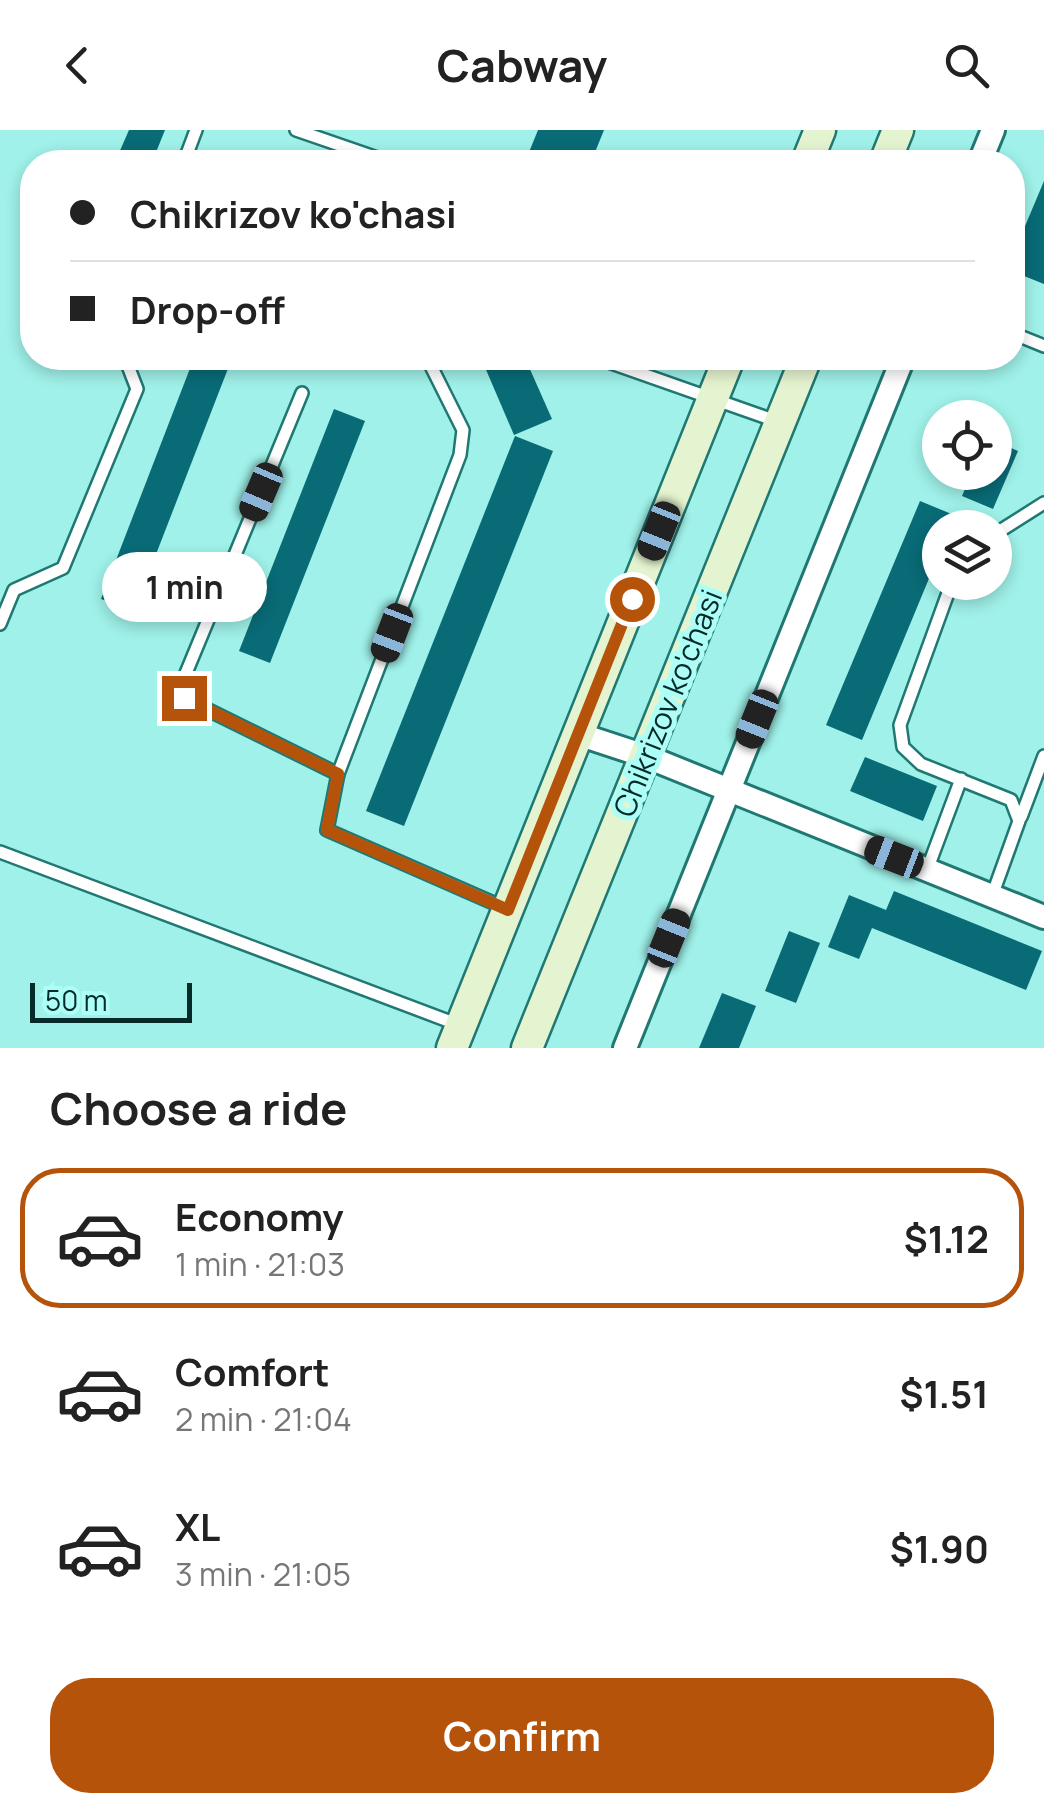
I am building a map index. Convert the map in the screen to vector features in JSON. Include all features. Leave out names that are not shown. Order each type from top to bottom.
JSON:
[{"type":"main road","points":[[456,1037],[723,370]]},
{"type":"main road","name":"Chikrizov ko'chasi","points":[[528,1048],[801,370]]},
{"type":"street","points":[[625,1048],[897,370]]},
{"type":"street","points":[[578,734],[646,756],[1044,917]]},
{"type":"lane","points":[[296,130],[354,150]]},
{"type":"lane","points":[[0,624],[14,590],[64,568],[137,389],[130,370]]},
{"type":"lane","points":[[433,370],[463,430],[460,456],[338,774],[327,830],[508,910]]},
{"type":"lane","points":[[633,370],[780,422]]},
{"type":"lane","points":[[302,393],[180,690],[184,698],[338,774]]},
{"type":"lane","points":[[1012,523],[1044,503]]},
{"type":"lane","points":[[945,600],[900,725],[903,746],[922,764],[1012,800],[1019,821]]},
{"type":"lane","points":[[992,896],[1044,756]]},
{"type":"lane","points":[[927,870],[961,780]]},
{"type":"lane","points":[[0,852],[456,1037]]},
{"type":"building","points":[[129,130],[165,130],[157,150],[120,150]]},
{"type":"building","points":[[538,130],[604,130],[596,150],[530,150]]},
{"type":"building","points":[[1044,181],[1044,284],[1025,276],[1025,226]]},
{"type":"building","points":[[189,370],[227,370],[134,611],[101,599]]},
{"type":"building","points":[[486,370],[530,370],[552,419],[514,435]]},
{"type":"building","points":[[334,409],[365,421],[270,663],[239,651]]},
{"type":"building","points":[[515,436],[553,451],[404,826],[366,811]]},
{"type":"building","points":[[964,490],[1001,490],[993,509],[962,496]]},
{"type":"building","points":[[920,501],[942,510],[922,510],[922,595],[862,740],[826,725]]},
{"type":"building","points":[[865,757],[937,786],[923,821],[850,791]]},
{"type":"building","points":[[894,891],[1042,951],[1026,990],[872,928],[859,959],[828,947],[849,895],[886,910]]},
{"type":"building","points":[[789,931],[820,943],[796,1003],[765,991]]},
{"type":"building","points":[[722,993],[756,1006],[739,1048],[699,1048]]},
{"type":"route","points":[[184,698],[338,774],[327,830],[508,910],[632,599]]}]
